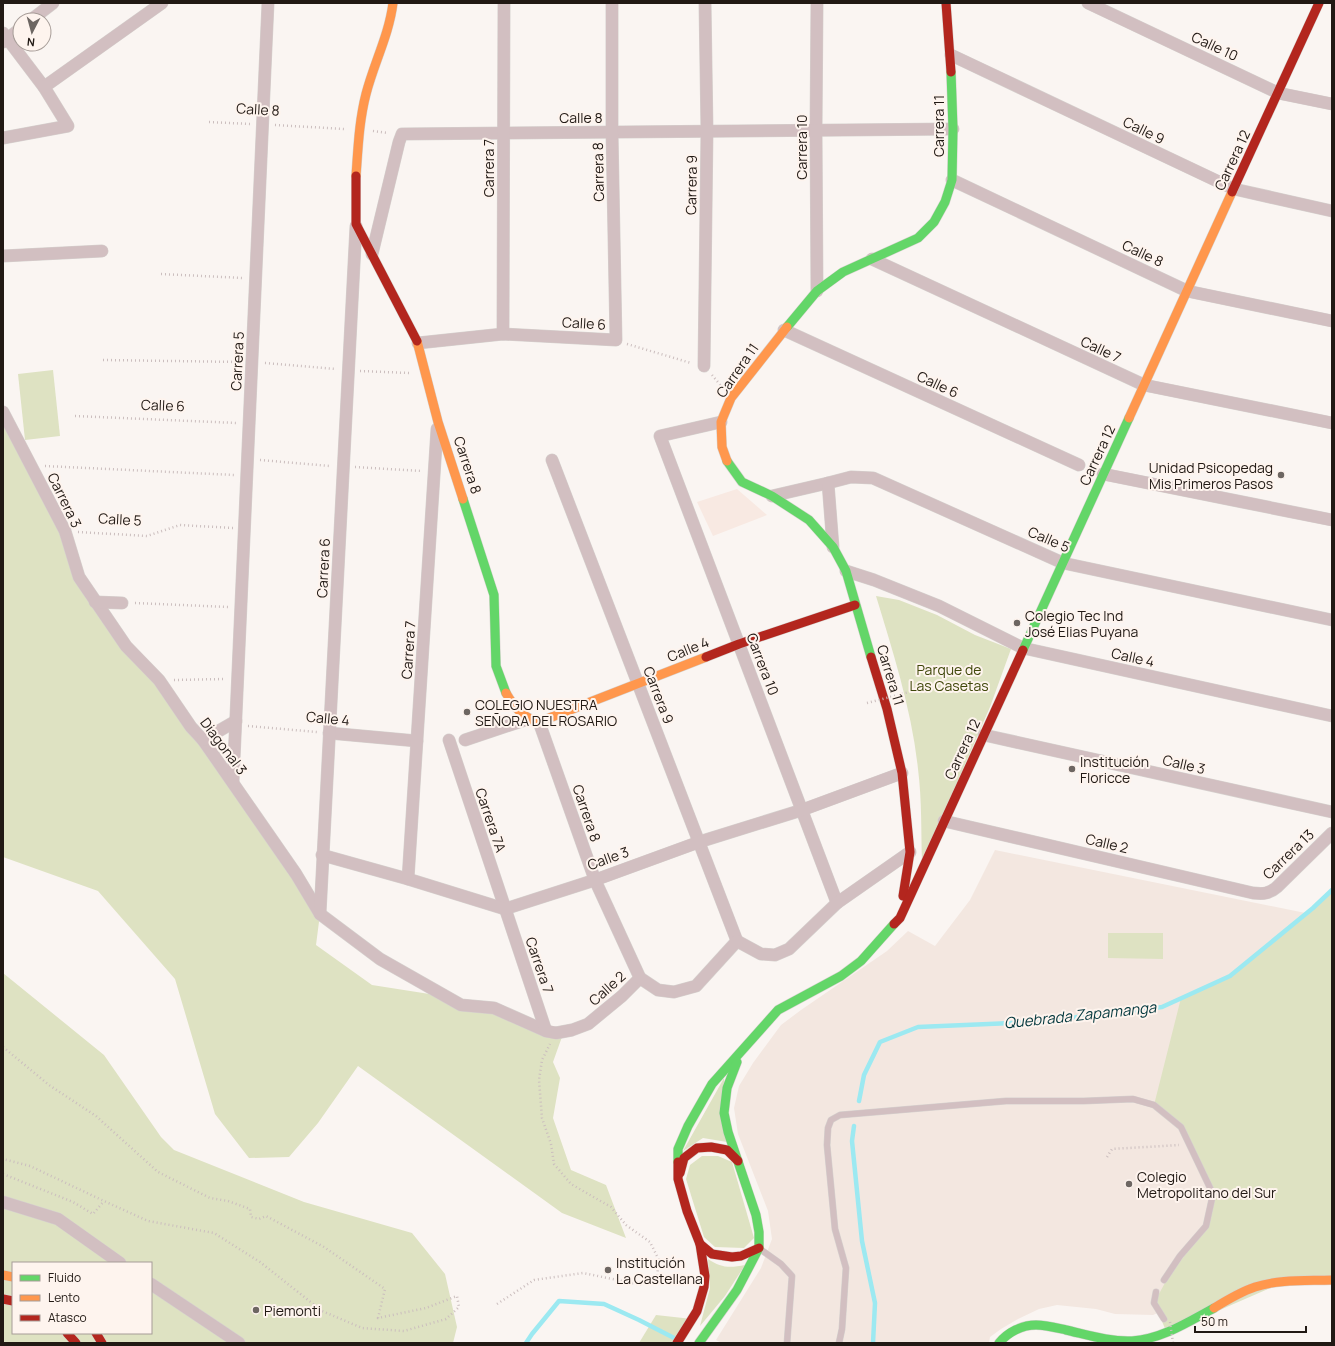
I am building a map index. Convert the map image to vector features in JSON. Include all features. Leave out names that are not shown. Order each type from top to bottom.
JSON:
[{"type":"street","points":[[41,12],[53,3]]},
{"type":"street","points":[[44,87],[162,3]]},
{"type":"street","name":"Carrera 5","points":[[233,782],[268,3]]},
{"type":"street","points":[[356,224],[355,186],[359,130],[366,94],[386,35],[393,3]]},
{"type":"street","name":"Carrera 7","points":[[503,334],[504,3]]},
{"type":"street","name":"Carrera 8","points":[[612,3],[612,132],[616,340]]},
{"type":"street","name":"Carrera 9","points":[[704,366],[707,131],[705,3]]},
{"type":"street","name":"Carrera 10","points":[[817,3],[817,291]]},
{"type":"street","name":"Carrera 11","points":[[900,918],[910,852],[902,773],[887,709],[846,571],[833,547],[809,520],[772,496],[742,482],[728,464],[722,447],[721,422],[731,398],[784,330],[817,291],[843,272],[918,238],[934,222],[945,202],[952,180],[953,129],[951,55],[946,3]]},
{"type":"street","name":"Calle 10","points":[[1088,3],[1278,93],[1332,104]]},
{"type":"street","name":"Carrera 12","points":[[677,1343],[697,1311],[704,1287],[705,1276],[700,1244],[687,1211],[678,1179],[678,1150],[688,1126],[712,1084],[778,1010],[841,976],[861,961],[900,918],[1319,3]]},
{"type":"street","points":[[3,138],[68,126],[44,87],[4,38]]},
{"type":"street","name":"Calle 9","points":[[951,55],[1234,189],[1332,211]]},
{"type":"street","name":"Calle 8","points":[[402,134],[953,129]]},
{"type":"street","points":[[372,254],[402,134]]},
{"type":"street","name":"Calle 8","points":[[952,180],[1187,291],[1332,322]]},
{"type":"street","name":"Carrera 8","points":[[356,224],[418,343],[438,422],[494,595],[496,666],[506,694],[514,706],[534,720],[595,880],[640,978]]},
{"type":"street","name":"Carrera 6","points":[[320,914],[356,224]]},
{"type":"street","points":[[3,256],[102,250]]},
{"type":"street","name":"Calle 7","points":[[872,259],[1144,385],[1332,423]]},
{"type":"street","name":"Calle 6","points":[[784,330],[1079,465]]},
{"type":"street","name":"Calle 6","points":[[418,343],[503,334],[616,340]]},
{"type":"street","name":"Carrera 3","points":[[3,412],[65,531],[79,577],[95,602]]},
{"type":"street","name":"Carrera 7","points":[[408,879],[438,422]]},
{"type":"street","name":"Carrera 10","points":[[721,422],[660,436],[837,903]]},
{"type":"street","name":"Carrera 9","points":[[552,460],[737,941]]},
{"type":"street","points":[[1103,474],[1332,520]]},
{"type":"street","name":"Calle 5","points":[[772,496],[851,477],[873,478],[1063,562],[1332,620]]},
{"type":"street","points":[[828,483],[833,547]]},
{"type":"street","name":"Calle 4","points":[[846,571],[874,580],[939,606],[1023,648],[1332,716]]},
{"type":"street","points":[[95,602],[122,603]]},
{"type":"street","name":"Diagonal 3","points":[[95,602],[126,646],[159,680],[190,727],[203,740],[296,874],[320,914]]},
{"type":"street","name":"Calle 4","points":[[465,740],[534,720],[638,684],[739,644],[855,605]]},
{"type":"street","points":[[203,740],[236,723]]},
{"type":"street","name":"Calle 4","points":[[329,733],[417,741]]},
{"type":"street","name":"Calle 3","points":[[984,735],[1332,812]]},
{"type":"street","name":"Carrera 7A","points":[[449,740],[505,909]]},
{"type":"street","name":"Calle 3","points":[[505,909],[595,880],[699,842],[802,810],[902,773]]},
{"type":"street","name":"Calle 2","points":[[944,821],[1252,893],[1264,894]]},
{"type":"street","name":"Carrera 13","points":[[1264,894],[1277,887],[1332,833]]},
{"type":"street","points":[[737,941],[761,954],[775,955],[789,949],[837,903],[910,852]]},
{"type":"street","points":[[322,855],[408,879],[505,909]]},
{"type":"street","name":"Carrera 7","points":[[505,909],[551,1032]]},
{"type":"street","points":[[320,914],[380,959],[461,1005],[494,1008],[551,1032]]},
{"type":"street","name":"Calle 2","points":[[551,1032],[572,1030],[588,1024],[622,996],[640,978],[658,990],[674,992],[696,986],[737,941]]},
{"type":"street","points":[[699,1343],[737,1290],[759,1248],[759,1232],[756,1215],[728,1132],[724,1113],[727,1088],[741,1052]]},
{"type":"street","points":[[678,1179],[684,1158],[697,1148],[711,1147],[727,1150],[738,1161]]},
{"type":"street","points":[[3,1202],[58,1219],[119,1262]]},
{"type":"street","points":[[700,1244],[712,1254],[732,1257],[741,1256],[759,1248]]},
{"type":"street","points":[[999,1343],[1004,1336],[1019,1329],[1035,1325],[1063,1329],[1122,1342],[1141,1340],[1167,1333],[1191,1321],[1221,1302],[1257,1287],[1282,1283],[1332,1280]]},
{"type":"street","points":[[152,1285],[239,1343]]},
{"type":"street","points":[[68,1334],[76,1343]]},
{"type":"street","points":[[97,1334],[102,1343]]},
{"type":"lane","points":[[839,1343],[842,1329],[846,1268],[835,1229],[827,1145],[828,1128],[831,1120],[840,1115],[1006,1101],[1084,1101],[1133,1099],[1154,1105],[1180,1127],[1213,1194],[1206,1226],[1180,1256],[1164,1280]]},
{"type":"lane","points":[[759,1248],[781,1264],[792,1276],[787,1343]]},
{"type":"lane","points":[[1156,1292],[1154,1303],[1167,1321]]},
{"type":"path","name":"Calle 8","points":[[209,122],[359,130],[402,134]]},
{"type":"path","points":[[161,274],[255,279]]},
{"type":"path","name":"Calle 6","points":[[616,340],[704,366]]},
{"type":"path","points":[[704,366],[731,398]]},
{"type":"path","name":"Calle 6","points":[[75,416],[249,423]]},
{"type":"path","points":[[247,459],[344,467],[435,472]]},
{"type":"path","points":[[31,465],[247,476]]},
{"type":"path","name":"Calle 5","points":[[65,531],[147,536],[180,525],[244,529]]},
{"type":"path","points":[[122,603],[241,607]]},
{"type":"path","points":[[159,680],[238,679]]},
{"type":"path","points":[[867,703],[908,692]]},
{"type":"path","name":"Calle 4","points":[[236,723],[329,733]]},
{"type":"path","points":[[497,1304],[534,1280],[583,1273],[642,1285],[657,1276],[659,1260],[650,1242],[626,1225],[611,1207],[571,1184],[554,1164],[551,1144],[542,1118],[539,1080],[542,1060],[551,1032]]},
{"type":"path","points":[[3,1047],[49,1085],[96,1116],[158,1172],[210,1198],[228,1201],[250,1209],[251,1217],[259,1219],[266,1216],[324,1248],[385,1289],[378,1318],[426,1308],[456,1296],[459,1307],[446,1319],[404,1330],[362,1328],[322,1311],[260,1262],[214,1233],[148,1221],[30,1166],[3,1158]]},
{"type":"path","points":[[1107,1157],[1112,1149],[1189,1144]]},
{"type":"path","points":[[3,1174],[73,1202],[93,1214],[104,1201]]},
{"type":"path","points":[[1167,1321],[1173,1343]]},
{"type":"shaded area","points":[[737,489],[767,515],[713,536],[697,502]]},
{"type":"shaded area","points":[[995,850],[1325,917],[1201,1295],[1153,1315],[1115,1314],[1096,1309],[1057,1305],[1039,1309],[1001,1329],[990,1337],[989,1343],[722,1343],[716,1340],[761,1268],[772,1239],[768,1211],[738,1134],[734,1108],[739,1086],[753,1063],[781,1025],[887,951],[908,931],[935,946],[970,900]]},
{"type":"green space","points":[[53,370],[60,436],[25,440],[18,374]]},
{"type":"green space","points":[[3,406],[65,531],[95,602],[132,644],[320,914],[316,945],[372,985],[474,1001],[563,1034],[553,1062],[560,1078],[553,1118],[571,1170],[606,1185],[626,1238],[562,1213],[358,1066],[318,1123],[289,1157],[249,1158],[215,1114],[175,979],[98,891],[3,857]]},
{"type":"green space","name":"Parque de Las Casetas","points":[[876,596],[899,600],[937,615],[975,635],[1011,649],[990,707],[922,863],[920,792],[915,747],[907,704]]},
{"type":"green space","points":[[1332,890],[1332,1280],[1282,1283],[1167,1333],[1154,1303],[1166,1281],[1206,1226],[1213,1194],[1181,1127],[1154,1105],[1181,998],[1230,976],[1313,908]]},
{"type":"green space","points":[[1108,933],[1163,933],[1163,959],[1108,958]]},
{"type":"green space","points":[[3,973],[104,1055],[161,1137],[174,1150],[304,1202],[412,1233],[445,1274],[457,1327],[453,1343],[3,1343]]},
{"type":"green space","points":[[724,1078],[727,1142],[703,1138],[683,1151]]},
{"type":"green space","points":[[702,1156],[718,1156],[732,1162],[754,1238],[744,1248],[715,1247],[704,1237],[686,1179],[690,1165]]},
{"type":"green space","points":[[708,1259],[721,1266],[735,1267],[745,1265],[725,1296],[700,1326],[710,1288]]},
{"type":"green space","points":[[656,1315],[692,1319],[676,1343],[639,1343]]},
{"type":"waterway","name":"Quebrada Zapamanga","points":[[859,1101],[864,1075],[880,1042],[918,1027],[1036,1022],[1162,1007],[1230,976],[1313,908],[1332,890]]},
{"type":"waterway","name":"Quebrada Zapamanga","points":[[854,1126],[852,1141],[862,1241],[875,1303],[873,1343]]},
{"type":"waterway","name":"Quebrada Zapamanga","points":[[526,1343],[559,1301],[604,1304],[676,1339]]},
{"type":"traffic: fast","points":[[787,327],[817,291],[843,272],[918,238],[934,222],[945,202],[952,180],[953,129],[951,72]]},
{"type":"traffic: fast","points":[[1023,650],[1129,418]]},
{"type":"traffic: fast","points":[[727,461],[742,482],[772,496],[809,520],[833,547],[846,571],[871,657]]},
{"type":"traffic: fast","points":[[463,499],[494,595],[496,666],[506,693]]},
{"type":"traffic: fast","points":[[678,1162],[678,1149],[688,1126],[712,1084],[778,1010],[841,976],[861,961],[894,924]]},
{"type":"traffic: fast","points":[[699,1343],[737,1290],[759,1248],[759,1232],[756,1215],[728,1132],[724,1113],[727,1088],[737,1062]]},
{"type":"traffic: fast","points":[[999,1343],[1016,1330],[1031,1325],[1051,1327],[1099,1338],[1124,1341],[1143,1340],[1174,1329],[1214,1308]]},
{"type":"traffic: slow","points":[[356,176],[359,135],[364,104],[369,83],[385,38],[393,3]]},
{"type":"traffic: slow","points":[[1129,418],[1232,192]]},
{"type":"traffic: slow","points":[[727,461],[722,447],[721,422],[731,398],[787,327]]},
{"type":"traffic: slow","points":[[417,341],[438,422],[463,499]]},
{"type":"traffic: slow","points":[[506,693],[512,703],[524,715],[539,722],[706,657]]},
{"type":"traffic: slow","points":[[3,1275],[12,1277]]},
{"type":"traffic: slow","points":[[1214,1308],[1244,1291],[1264,1284],[1293,1281],[1332,1280]]},
{"type":"traffic: jam","points":[[946,3],[951,72]]},
{"type":"traffic: jam","points":[[1232,192],[1319,3]]},
{"type":"traffic: jam","points":[[356,176],[356,224],[417,341]]},
{"type":"traffic: jam","points":[[706,657],[739,644],[855,605]]},
{"type":"traffic: jam","points":[[894,924],[900,918],[1023,650]]},
{"type":"traffic: jam","points":[[871,657],[887,709],[902,773],[910,852],[903,896]]},
{"type":"traffic: jam","points":[[680,1173],[684,1158],[697,1148],[711,1147],[727,1150],[738,1161]]},
{"type":"traffic: jam","points":[[677,1343],[697,1311],[704,1287],[705,1276],[700,1244],[687,1211],[678,1179],[678,1162]]},
{"type":"traffic: jam","points":[[700,1244],[712,1254],[732,1257],[741,1256],[759,1248]]},
{"type":"traffic: jam","points":[[3,1299],[12,1301]]},
{"type":"traffic: jam","points":[[68,1334],[76,1343]]},
{"type":"traffic: jam","points":[[97,1334],[102,1343]]},
{"type":"place","name":"Unidad Psicopedag Mis Primeros Pasos","points":[[1281,475]]},
{"type":"place","name":"Colegio Tec Ind José Elias Puyana","points":[[1017,623]]},
{"type":"place","name":"COLEGIO NUESTRA SEÑORA DEL ROSARIO","points":[[467,712]]},
{"type":"place","name":"Institución Floricce","points":[[1072,769]]},
{"type":"place","name":"Colegio Metropolitano del Sur","points":[[1129,1184]]},
{"type":"place","name":"Institución La Castellana","points":[[608,1270]]},
{"type":"place","name":"Piemonti","points":[[256,1310]]}]
